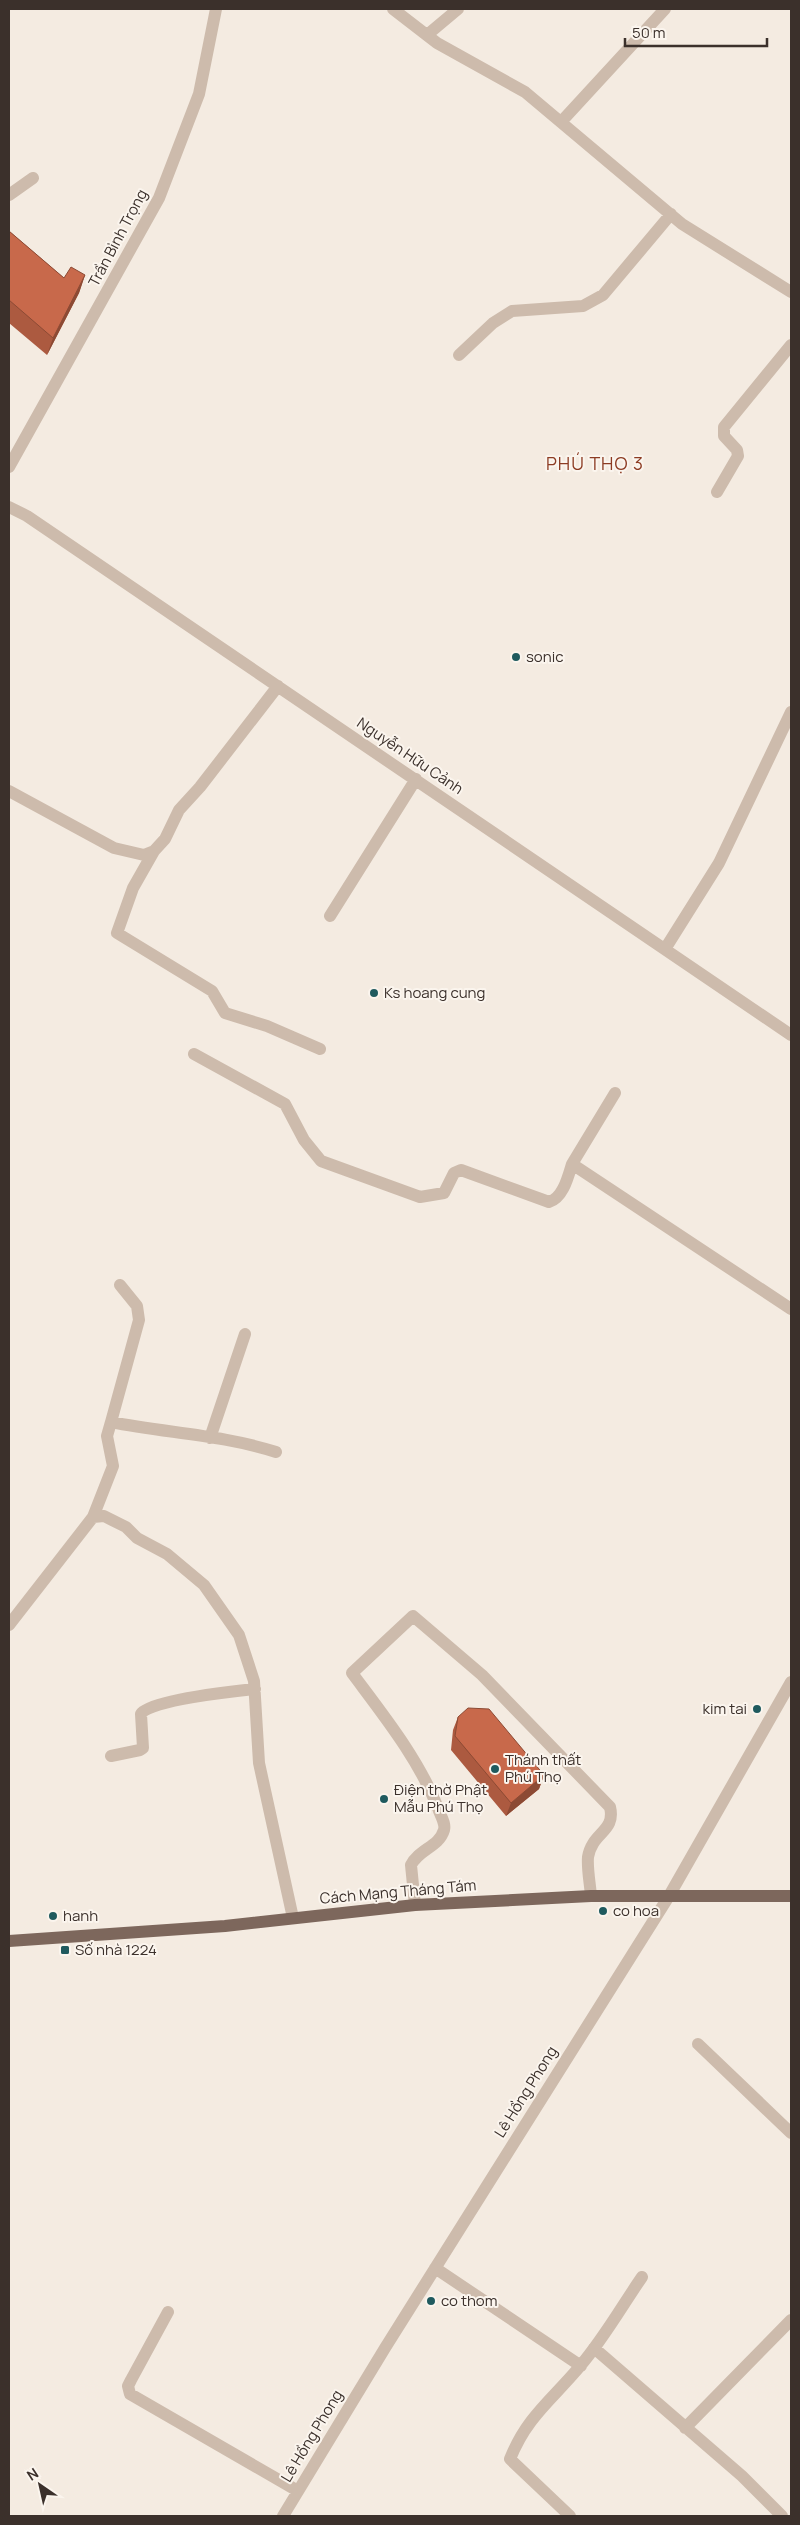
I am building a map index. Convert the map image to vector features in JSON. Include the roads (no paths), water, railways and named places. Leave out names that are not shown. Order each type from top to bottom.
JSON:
[{"type":"main road","name":"Cách Mạng Tháng Tám","points":[[9,1941],[225,1926],[415,1905],[591,1896],[791,1896]]},
{"type":"street","name":"Trần Bình Trọng","points":[[9,467],[159,198],[199,94],[216,9]]},
{"type":"street","points":[[393,9],[427,35],[524,92],[670,214],[791,292]]},
{"type":"street","points":[[427,35],[458,9]]},
{"type":"street","points":[[561,122],[665,9]]},
{"type":"street","points":[[9,195],[34,178]]},
{"type":"street","points":[[459,355],[493,322],[512,311],[583,306],[593,302],[603,295],[670,214]]},
{"type":"street","points":[[717,492],[738,456],[737,450],[724,436],[724,427],[791,345]]},
{"type":"street","name":"Nguyễn Hữu Cảnh","points":[[9,507],[27,516],[791,1035]]},
{"type":"street","points":[[278,686],[200,788],[179,810],[165,839],[154,851],[133,888],[117,933],[212,991],[225,1013],[267,1026],[320,1049]]},
{"type":"street","points":[[665,949],[719,864],[791,712]]},
{"type":"street","points":[[330,916],[416,779]]},
{"type":"street","points":[[9,790],[114,848],[144,855],[154,851]]},
{"type":"street","points":[[194,1054],[285,1104],[304,1140],[321,1161],[420,1197],[444,1194],[454,1173],[460,1170],[549,1202],[554,1200],[562,1190],[572,1164],[614,1094]]},
{"type":"street","points":[[572,1164],[791,1309]]},
{"type":"street","points":[[9,1625],[93,1518],[113,1466],[106,1436],[139,1320],[137,1306],[120,1285]]},
{"type":"street","points":[[210,1438],[245,1334]]},
{"type":"street","points":[[111,1422],[160,1432],[245,1442],[276,1452]]},
{"type":"street","points":[[93,1518],[104,1516],[126,1527],[137,1538],[167,1554],[204,1585],[239,1635],[255,1689],[259,1763],[293,1918]]},
{"type":"street","points":[[415,1905],[411,1865],[414,1859],[441,1840],[445,1826],[432,1793],[404,1742],[352,1673],[413,1616],[482,1675],[610,1806],[612,1817],[610,1825],[598,1834],[588,1856],[591,1896]]},
{"type":"street","name":"Lê Hồng Phong","points":[[283,2516],[435,2268],[669,1896],[791,1682]]},
{"type":"street","points":[[111,1756],[143,1748],[141,1714],[147,1708],[196,1697],[255,1689]]},
{"type":"street","points":[[698,2044],[791,2134]]},
{"type":"street","points":[[435,2268],[580,2366]]},
{"type":"street","points":[[570,2516],[510,2459],[518,2439],[531,2419],[580,2366],[642,2277]]},
{"type":"street","points":[[168,2312],[130,2380],[128,2390],[130,2394],[298,2491]]},
{"type":"street","points":[[685,2428],[791,2320]]},
{"type":"street","points":[[594,2348],[742,2476],[782,2516]]},
{"type":"place","name":"sonic","points":[[516,657]]},
{"type":"place","name":"Ks hoang cung","points":[[374,993]]},
{"type":"place","name":"kim tai","points":[[757,1709]]},
{"type":"place","name":"Thánh thất Phú Thọ","points":[[495,1769]]},
{"type":"place","name":"Điện thờ Phật Mẫu Phú Thọ","points":[[384,1799]]},
{"type":"place","name":"co hoa","points":[[603,1911]]},
{"type":"place","name":"hanh","points":[[53,1916]]},
{"type":"place","name":"Số nhà 1224","points":[[65,1950]]},
{"type":"place","name":"co thom","points":[[431,2301]]},
{"type":"district","name":"PHÚ THỌ 3","points":[[595,464]]}]
